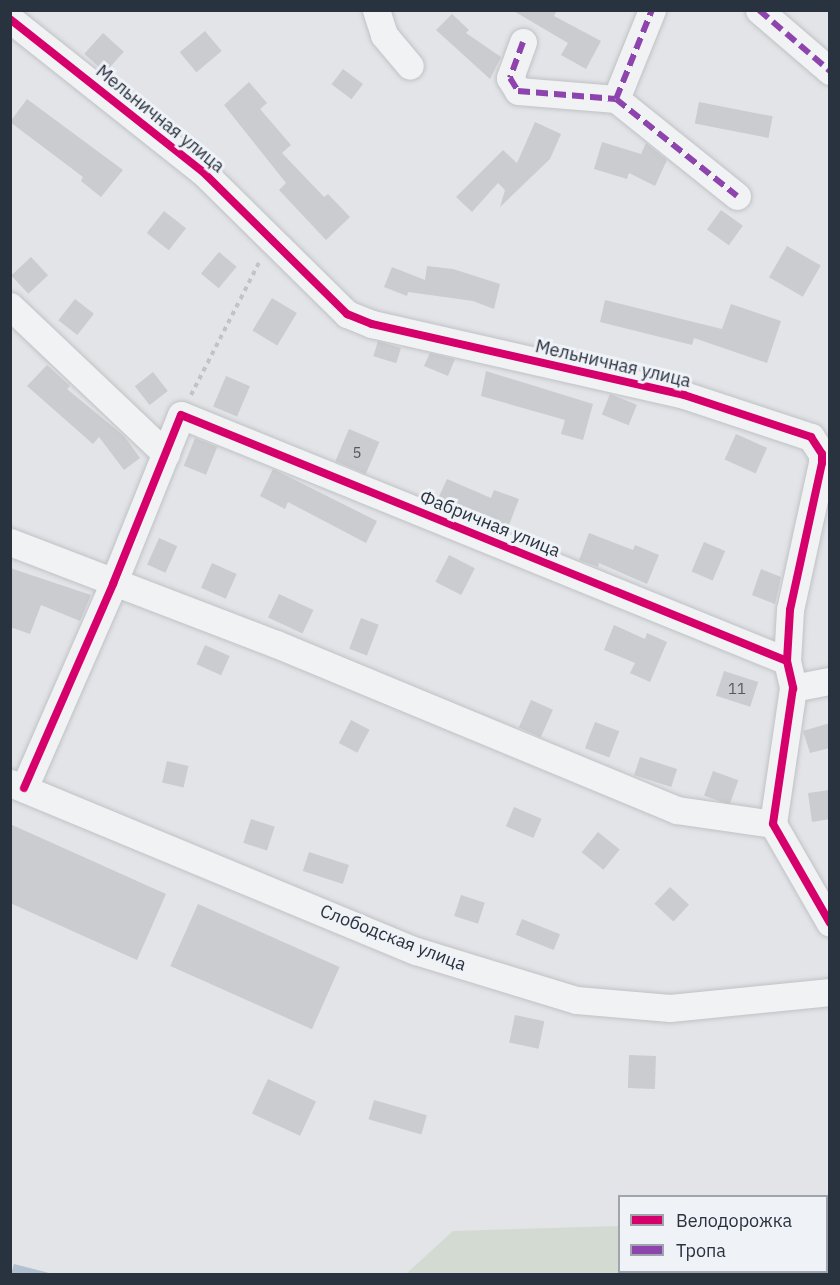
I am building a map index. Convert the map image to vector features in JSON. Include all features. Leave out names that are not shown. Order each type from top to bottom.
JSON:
[{"type":"street","points":[[376,10],[384,35],[410,66]]},
{"type":"street","points":[[616,99],[652,10]]},
{"type":"street","points":[[759,10],[830,72]]},
{"type":"street","name":"Мельничная улица","points":[[10,19],[202,171],[325,296],[347,314],[372,324],[684,395],[811,437],[822,454],[822,463],[790,610],[787,661],[793,688],[773,824]]},
{"type":"street","points":[[523,42],[510,78],[518,91],[616,99],[737,196]]},
{"type":"street","points":[[10,306],[166,454]]},
{"type":"street","points":[[17,786],[114,584],[181,415]]},
{"type":"street","name":"Фабричная улица","points":[[181,415],[787,661]]},
{"type":"street","points":[[10,542],[114,584],[276,644],[677,810],[773,824],[830,923]]},
{"type":"street","points":[[793,688],[830,681]]},
{"type":"street","name":"Слободская улица","points":[[17,786],[416,951],[576,1000],[670,1008],[830,992]]},
{"type":"path","points":[[181,415],[270,241]]},
{"type":"shaded area","points":[[618,1226],[618,1273],[828,1273],[828,1246],[829,1274],[406,1274],[453,1231]]},
{"type":"water","points":[[14,1264],[53,1274],[11,1274]]},
{"type":"building","points":[[512,10],[557,10],[554,16],[601,41],[586,69],[561,55],[568,43]]},
{"type":"building","points":[[452,14],[469,30],[466,33],[501,57],[490,79],[436,30]]},
{"type":"building","points":[[205,31],[222,51],[196,72],[180,52]]},
{"type":"building","points":[[103,33],[124,52],[105,73],[84,54]]},
{"type":"building","points":[[343,69],[363,84],[352,99],[332,84]]},
{"type":"building","points":[[249,82],[267,103],[260,109],[291,145],[282,153],[324,197],[328,194],[350,217],[326,240],[279,190],[286,183],[224,105]]},
{"type":"building","points":[[27,99],[123,170],[101,197],[81,181],[83,177],[10,122]]},
{"type":"building","points":[[699,102],[773,116],[768,138],[695,124]]},
{"type":"building","points":[[535,122],[561,134],[550,159],[500,207],[505,190],[498,183],[472,212],[456,197],[503,150],[517,163]]},
{"type":"building","points":[[602,142],[641,154],[646,143],[667,160],[655,186],[629,173],[627,179],[594,169]]},
{"type":"building","points":[[721,210],[743,226],[729,245],[707,229]]},
{"type":"building","points":[[164,211],[186,228],[169,250],[147,233]]},
{"type":"building","points":[[787,246],[821,265],[803,297],[769,277]]},
{"type":"building","points":[[219,252],[237,267],[219,288],[201,273]]},
{"type":"building","points":[[31,257],[48,275],[28,294],[11,275]]},
{"type":"building","points":[[427,266],[453,269],[500,284],[494,309],[473,301],[408,292],[407,296],[384,287],[392,267],[425,280]]},
{"type":"building","points":[[272,298],[297,313],[277,346],[252,331]]},
{"type":"building","points":[[75,299],[94,314],[77,335],[58,320]]},
{"type":"building","points":[[605,300],[722,329],[731,304],[781,321],[767,363],[694,338],[692,345],[600,322]]},
{"type":"building","points":[[378,341],[401,348],[396,363],[373,356]]},
{"type":"building","points":[[430,353],[455,359],[448,376],[424,366]]},
{"type":"building","points":[[47,365],[70,386],[67,389],[124,436],[140,458],[124,470],[99,437],[93,444],[27,386]]},
{"type":"building","points":[[486,371],[593,404],[583,440],[561,434],[565,420],[481,396]]},
{"type":"building","points":[[153,372],[168,391],[150,405],[135,386]]},
{"type":"building","points":[[226,376],[250,386],[237,417],[213,406]]},
{"type":"building","points":[[610,394],[637,405],[629,425],[602,414]]},
{"type":"building","points":[[349,429],[379,442],[366,474],[335,461]]},
{"type":"building","points":[[736,434],[767,448],[756,473],[725,460]]},
{"type":"building","points":[[195,438],[217,447],[206,475],[184,466]]},
{"type":"building","points":[[273,469],[377,521],[366,543],[288,502],[285,509],[260,496]]},
{"type":"building","points":[[447,479],[491,498],[494,490],[519,499],[507,530],[437,501]]},
{"type":"building","points":[[589,533],[633,550],[635,545],[659,555],[647,584],[599,563],[598,567],[579,560]]},
{"type":"building","points":[[159,538],[177,546],[165,573],[147,564]]},
{"type":"building","points":[[704,542],[725,551],[713,580],[691,571]]},
{"type":"building","points":[[449,555],[475,568],[461,595],[435,582]]},
{"type":"building","points":[[212,563],[237,574],[226,599],[201,588]]},
{"type":"building","points":[[10,568],[91,595],[80,621],[41,605],[30,634],[10,627]]},
{"type":"building","points":[[761,569],[781,577],[775,604],[752,595]]},
{"type":"building","points":[[279,594],[313,610],[302,634],[268,618]]},
{"type":"building","points":[[361,618],[379,625],[367,656],[349,649]]},
{"type":"building","points":[[614,625],[645,639],[647,633],[667,642],[650,682],[630,673],[635,663],[604,650]]},
{"type":"building","points":[[205,645],[230,656],[221,675],[196,664]]},
{"type":"building","points":[[724,671],[758,682],[750,707],[716,696]]},
{"type":"building","points":[[531,700],[553,710],[541,737],[519,727]]},
{"type":"building","points":[[351,720],[370,730],[357,753],[339,743]]},
{"type":"building","points":[[595,722],[619,731],[609,757],[585,748]]},
{"type":"building","points":[[830,723],[830,748],[810,753],[803,731]]},
{"type":"building","points":[[640,757],[677,769],[671,787],[634,775]]},
{"type":"building","points":[[167,761],[188,766],[183,787],[162,782]]},
{"type":"building","points":[[713,771],[738,780],[729,805],[704,795]]},
{"type":"building","points":[[830,790],[830,819],[812,822],[808,793]]},
{"type":"building","points":[[514,807],[542,819],[533,838],[506,826]]},
{"type":"building","points":[[251,819],[275,827],[267,851],[243,843]]},
{"type":"building","points":[[10,824],[166,894],[137,960],[10,903]]},
{"type":"building","points":[[598,832],[620,850],[603,870],[582,852]]},
{"type":"building","points":[[309,852],[349,865],[343,884],[303,871]]},
{"type":"building","points":[[670,887],[689,905],[673,922],[654,904]]},
{"type":"building","points":[[461,895],[485,903],[478,924],[454,916]]},
{"type":"building","points":[[198,904],[340,967],[312,1029],[170,966]]},
{"type":"building","points":[[522,919],[560,934],[554,950],[516,935]]},
{"type":"building","points":[[515,1015],[544,1021],[539,1049],[509,1042]]},
{"type":"building","points":[[629,1055],[656,1056],[655,1089],[628,1088]]},
{"type":"building","points":[[268,1079],[316,1101],[300,1136],[252,1113]]},
{"type":"building","points":[[374,1100],[427,1115],[421,1134],[368,1119]]},
{"type":"marked path","points":[[616,99],[652,10]]},
{"type":"marked path","points":[[759,10],[830,71]]},
{"type":"marked path","points":[[523,42],[510,78],[518,91],[616,99],[737,196]]},
{"type":"cycle path","points":[[10,19],[202,171],[347,314],[372,324],[684,395],[811,437],[822,454],[822,463],[790,610],[787,661],[793,688],[773,824],[830,923]]},
{"type":"cycle path","points":[[24,788],[113,584],[181,415],[787,661]]}]
